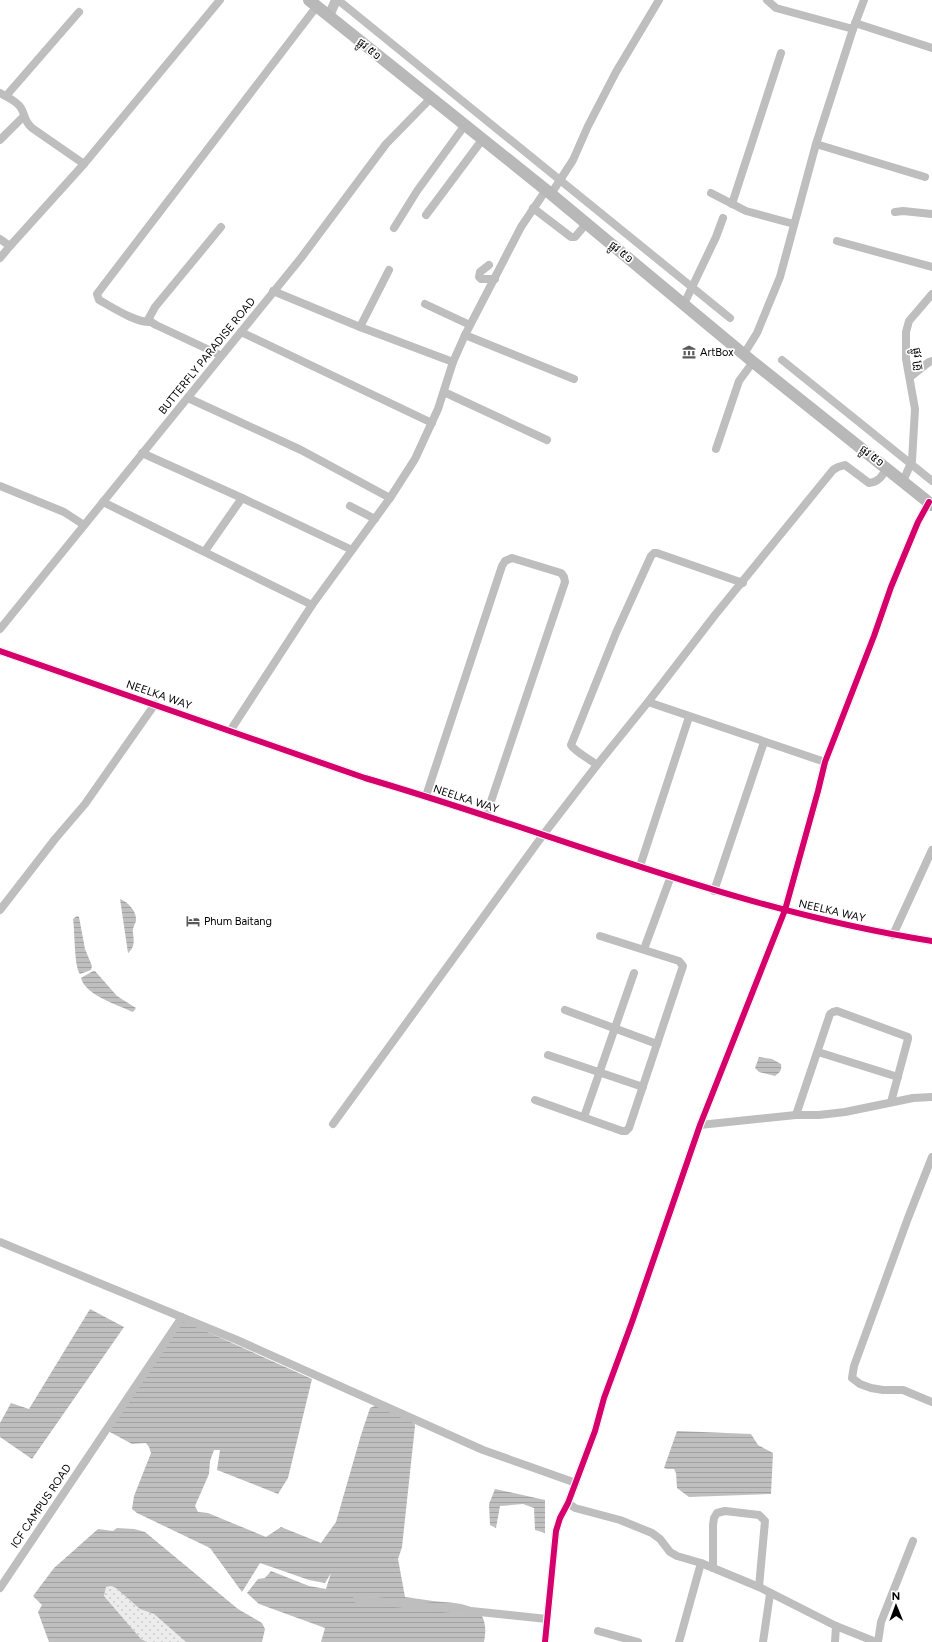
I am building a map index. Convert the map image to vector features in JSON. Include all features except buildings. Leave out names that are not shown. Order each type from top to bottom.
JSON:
[{"type":"main road","name":"ផ្លូវ ៥១","points":[[313,3],[428,102],[459,132],[544,197],[581,230],[686,300],[748,361],[887,468],[905,478],[930,504]]},
{"type":"street","points":[[0,258],[84,164],[220,0]]},
{"type":"street","points":[[230,731],[312,604],[390,498],[415,459],[432,423],[444,392],[453,362],[465,335],[521,227],[544,197],[564,176],[616,72],[659,0]]},
{"type":"street","points":[[768,0],[776,8],[854,26],[932,48]]},
{"type":"street","points":[[716,449],[757,332],[780,277],[816,144],[854,26],[864,0]]},
{"type":"street","points":[[329,16],[335,1]]},
{"type":"street","points":[[220,356],[151,322],[144,322],[111,307],[99,300],[97,294],[313,3]]},
{"type":"street","points":[[79,12],[3,94],[18,105],[25,120],[32,128],[84,164]]},
{"type":"street","points":[[732,204],[781,53]]},
{"type":"street","name":"BUTTERFLY PARADISE ROAD","points":[[0,629],[301,258],[376,157],[428,102]]},
{"type":"street","points":[[0,140],[24,116]]},
{"type":"street","points":[[394,228],[417,191],[459,132]]},
{"type":"street","points":[[816,144],[925,176]]},
{"type":"street","points":[[426,215],[478,146]]},
{"type":"street","points":[[711,193],[760,216],[794,224]]},
{"type":"street","points":[[544,197],[568,236],[573,238],[581,230]]},
{"type":"street","points":[[895,212],[903,211],[932,214]]},
{"type":"street","points":[[686,300],[723,218]]},
{"type":"street","points":[[151,322],[149,318],[154,307],[221,227]]},
{"type":"street","points":[[0,239],[10,246]]},
{"type":"street","points":[[837,241],[932,267]]},
{"type":"street","points":[[489,265],[480,272],[479,277],[481,279],[495,279]]},
{"type":"street","points":[[360,327],[389,270]]},
{"type":"street","points":[[273,291],[360,327],[453,362]]},
{"type":"street","name":"ផ្លូវ គ្រូ","points":[[905,478],[912,461],[915,409],[905,348],[907,326],[913,315],[932,294]]},
{"type":"street","points":[[425,304],[470,325]]},
{"type":"street","points":[[241,332],[432,423]]},
{"type":"street","points":[[465,335],[574,379]]},
{"type":"street","points":[[910,377],[928,362],[932,361]]},
{"type":"street","points":[[444,392],[547,440]]},
{"type":"street","points":[[188,398],[301,450],[390,498]]},
{"type":"street","points":[[142,453],[352,550]]},
{"type":"street","points":[[333,1124],[543,835],[597,764],[648,702],[715,615],[833,470],[845,465],[869,483],[878,480],[887,468]]},
{"type":"street","points":[[0,486],[64,512],[84,525]]},
{"type":"street","points":[[205,551],[242,498]]},
{"type":"street","points":[[103,502],[312,604]]},
{"type":"street","points":[[545,1642],[556,1531],[560,1518],[568,1504],[576,1483],[604,1398],[632,1322],[700,1125],[785,910],[825,762],[874,636],[891,587],[918,522],[930,504]]},
{"type":"street","points":[[350,506],[375,519]]},
{"type":"street","points":[[597,764],[585,755],[573,749],[571,745],[616,633],[651,556],[654,553],[657,553],[742,583]]},
{"type":"street","points":[[426,796],[502,566],[505,561],[512,558],[561,572],[565,582],[486,816]]},
{"type":"street","name":"NEELKA WAY","points":[[0,651],[365,778],[426,796],[714,890],[785,910],[893,935],[932,941]]},
{"type":"street","points":[[648,702],[825,762]]},
{"type":"street","points":[[0,910],[55,839],[85,804],[155,704]]},
{"type":"street","points":[[640,866],[689,717]]},
{"type":"street","points":[[714,890],[764,742]]},
{"type":"street","points":[[893,935],[932,850]]},
{"type":"street","points":[[644,949],[671,876]]},
{"type":"street","points":[[535,1100],[626,1131],[628,1128],[683,966],[679,961],[600,936]]},
{"type":"street","points":[[584,1117],[634,973]]},
{"type":"street","points":[[565,1010],[657,1044]]},
{"type":"street","points":[[796,1115],[830,1014],[837,1011],[908,1037],[891,1102]]},
{"type":"street","points":[[818,1052],[898,1077]]},
{"type":"street","points":[[548,1055],[643,1087]]},
{"type":"street","points":[[700,1125],[796,1115],[819,1115],[932,1096]]},
{"type":"street","points":[[932,1157],[854,1366],[852,1378],[871,1388],[883,1390],[903,1390],[932,1402]]},
{"type":"street","points":[[0,1242],[182,1317],[484,1450],[576,1483]]},
{"type":"street","name":"ICF CAMPUS ROAD","points":[[0,1588],[182,1317]]},
{"type":"street","points":[[568,1504],[575,1508],[620,1520],[652,1533],[660,1539],[670,1552],[677,1556],[713,1568],[759,1588],[836,1626],[877,1642],[881,1622],[913,1541]]},
{"type":"street","points":[[713,1568],[713,1525],[714,1518],[717,1513],[725,1511],[759,1515],[765,1521],[759,1588]]},
{"type":"street","points":[[679,1642],[701,1563]]},
{"type":"street","points":[[763,1642],[770,1594]]},
{"type":"street","points":[[356,1599],[547,1619]]},
{"type":"street","points":[[835,1642],[836,1626]]},
{"type":"street","points":[[598,1631],[638,1642]]},
{"type":"shaded area","points":[[120,899],[131,907],[136,917],[133,930],[134,944],[128,953]]},
{"type":"shaded area","points":[[77,916],[79,917],[85,949],[92,966],[91,970],[80,974],[76,957],[73,919]]},
{"type":"shaded area","points":[[95,971],[117,996],[136,1008],[133,1012],[103,999],[89,990],[81,978]]},
{"type":"shaded area","points":[[759,1057],[772,1059],[781,1064],[780,1071],[775,1076],[759,1072],[755,1068]]},
{"type":"shaded area","points":[[90,1309],[124,1327],[32,1459],[0,1437],[0,1423],[11,1403],[29,1409]]},
{"type":"shaded area","points":[[183,1321],[312,1379],[288,1478],[278,1494],[217,1470],[220,1450],[214,1450],[210,1461],[209,1474],[195,1506],[198,1512],[208,1513],[266,1537],[281,1527],[321,1543],[336,1522],[370,1408],[377,1405],[414,1421],[415,1426],[402,1547],[398,1559],[405,1597],[454,1603],[472,1608],[479,1612],[483,1619],[485,1629],[484,1642],[321,1642],[325,1628],[259,1604],[247,1593],[258,1579],[265,1578],[271,1571],[309,1586],[326,1589],[331,1573],[325,1583],[309,1580],[260,1563],[242,1592],[210,1548],[137,1513],[132,1509],[134,1496],[151,1453],[146,1443],[132,1444],[108,1431]]},
{"type":"shaded area","points":[[677,1431],[751,1434],[758,1445],[773,1453],[771,1494],[689,1497],[677,1488],[676,1473],[674,1469],[664,1468]]},
{"type":"shaded area","points":[[495,1489],[545,1500],[545,1533],[535,1530],[534,1508],[523,1504],[500,1506],[496,1528],[490,1525],[489,1504]]},
{"type":"shaded area","points":[[117,1528],[134,1529],[145,1532],[238,1609],[262,1623],[265,1629],[262,1642],[186,1642],[154,1614],[140,1609],[116,1588],[111,1586],[106,1587],[104,1596],[141,1639],[147,1642],[49,1642],[38,1612],[42,1605],[33,1596],[54,1568],[98,1529],[113,1531]]},
{"type":"shaded area","points":[[111,1586],[116,1588],[140,1609],[154,1614],[186,1642],[147,1642],[141,1639],[104,1596],[106,1587]]},
{"type":"waterway","points":[[338,0],[730,318]]},
{"type":"waterway","points":[[782,360],[932,481]]},
{"type":"cycle path","points":[[545,1642],[556,1531],[560,1518],[568,1503],[595,1431],[604,1398],[632,1322],[700,1125],[785,910],[825,762],[874,636],[891,587],[918,522],[929,502]]},
{"type":"cycle path","points":[[0,651],[365,778],[646,869],[788,911],[859,928],[932,941]]},
{"type":"place","name":"ArtBox","points":[[689,352]]},
{"type":"place","name":"Phum Baitang","points":[[193,921]]}]
